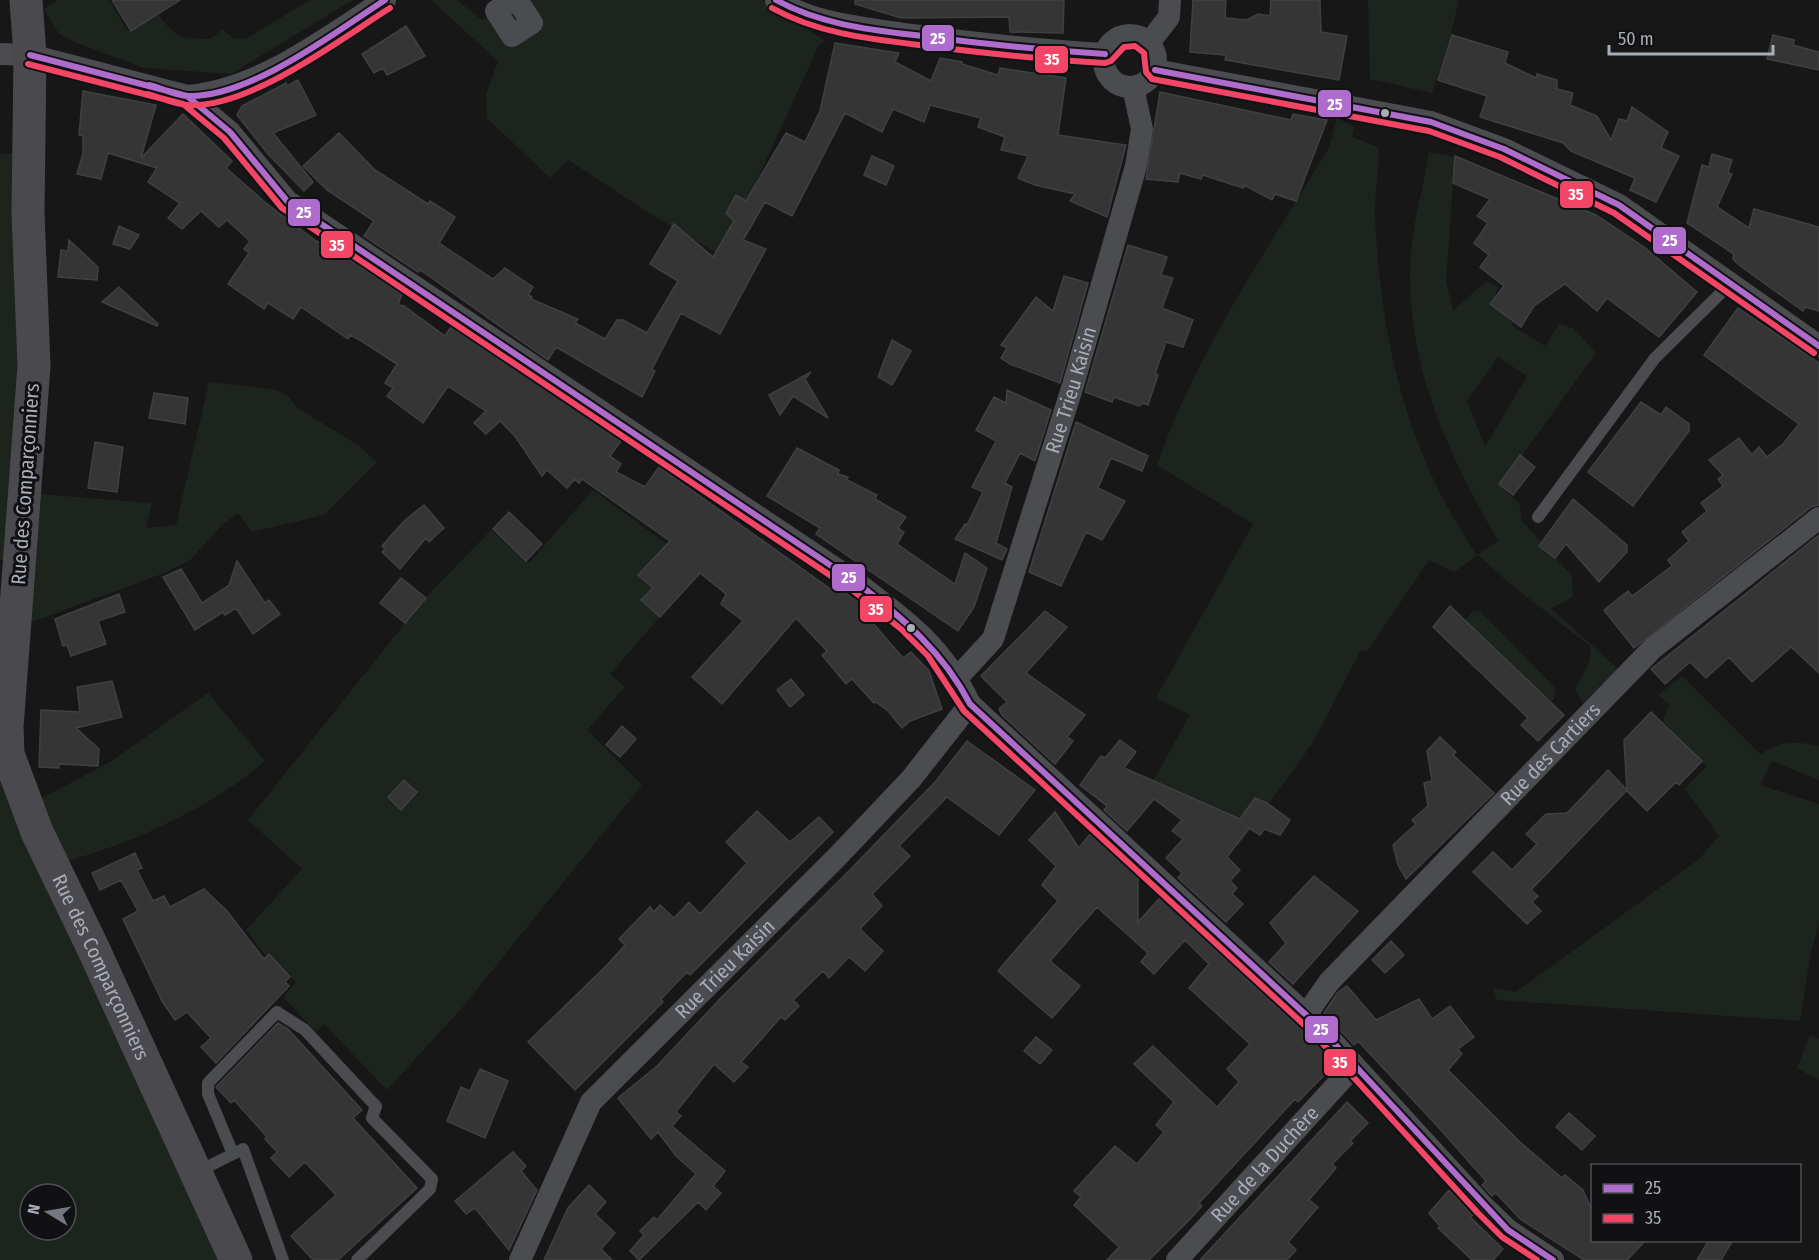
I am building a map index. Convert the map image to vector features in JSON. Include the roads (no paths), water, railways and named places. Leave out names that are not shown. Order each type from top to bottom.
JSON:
[{"type":"street","name":"Rue des Comparçonniers","points":[[26,0],[15,54],[28,213],[34,366],[9,696],[8,754],[37,832],[236,1260]]},
{"type":"street","points":[[15,54],[187,96],[214,94],[275,68],[385,0]]},
{"type":"street","points":[[776,0],[794,10],[835,24],[1002,48],[1105,54]]},
{"type":"street","points":[[1149,43],[1169,17],[1170,0]]},
{"type":"street","points":[[1128,35],[1143,38],[1149,43],[1156,56],[1155,70],[1146,82],[1133,87],[1119,85],[1108,75],[1105,69],[1105,54],[1113,41],[1128,35]]},
{"type":"street","points":[[1155,70],[1431,122],[1504,149],[1619,205],[1819,346]]},
{"type":"street","name":"Rue Trieu Kaisin","points":[[957,678],[993,639],[1073,385],[1136,166],[1142,129],[1133,87]]},
{"type":"street","points":[[187,96],[230,132],[287,201],[857,583],[919,630],[957,678],[970,704],[1306,1015],[1508,1230],[1553,1260]]},
{"type":"street","name":"Rue des Cartiers","points":[[1306,1015],[1329,982],[1653,648],[1819,518]]},
{"type":"street","name":"Rue Trieu Kaisin","points":[[520,1260],[591,1102],[836,858],[911,779],[970,704]]},
{"type":"street","name":"Rue de la Duchère","points":[[1177,1260],[1354,1066]]},
{"type":"lane","points":[[1538,517],[1655,358],[1731,283]]},
{"type":"lane","points":[[233,1154],[208,1094],[208,1083],[277,1012],[304,1030],[376,1106],[372,1118],[432,1179],[430,1189],[357,1260]]},
{"type":"lane","points":[[196,1172],[243,1149],[283,1260]]}]
